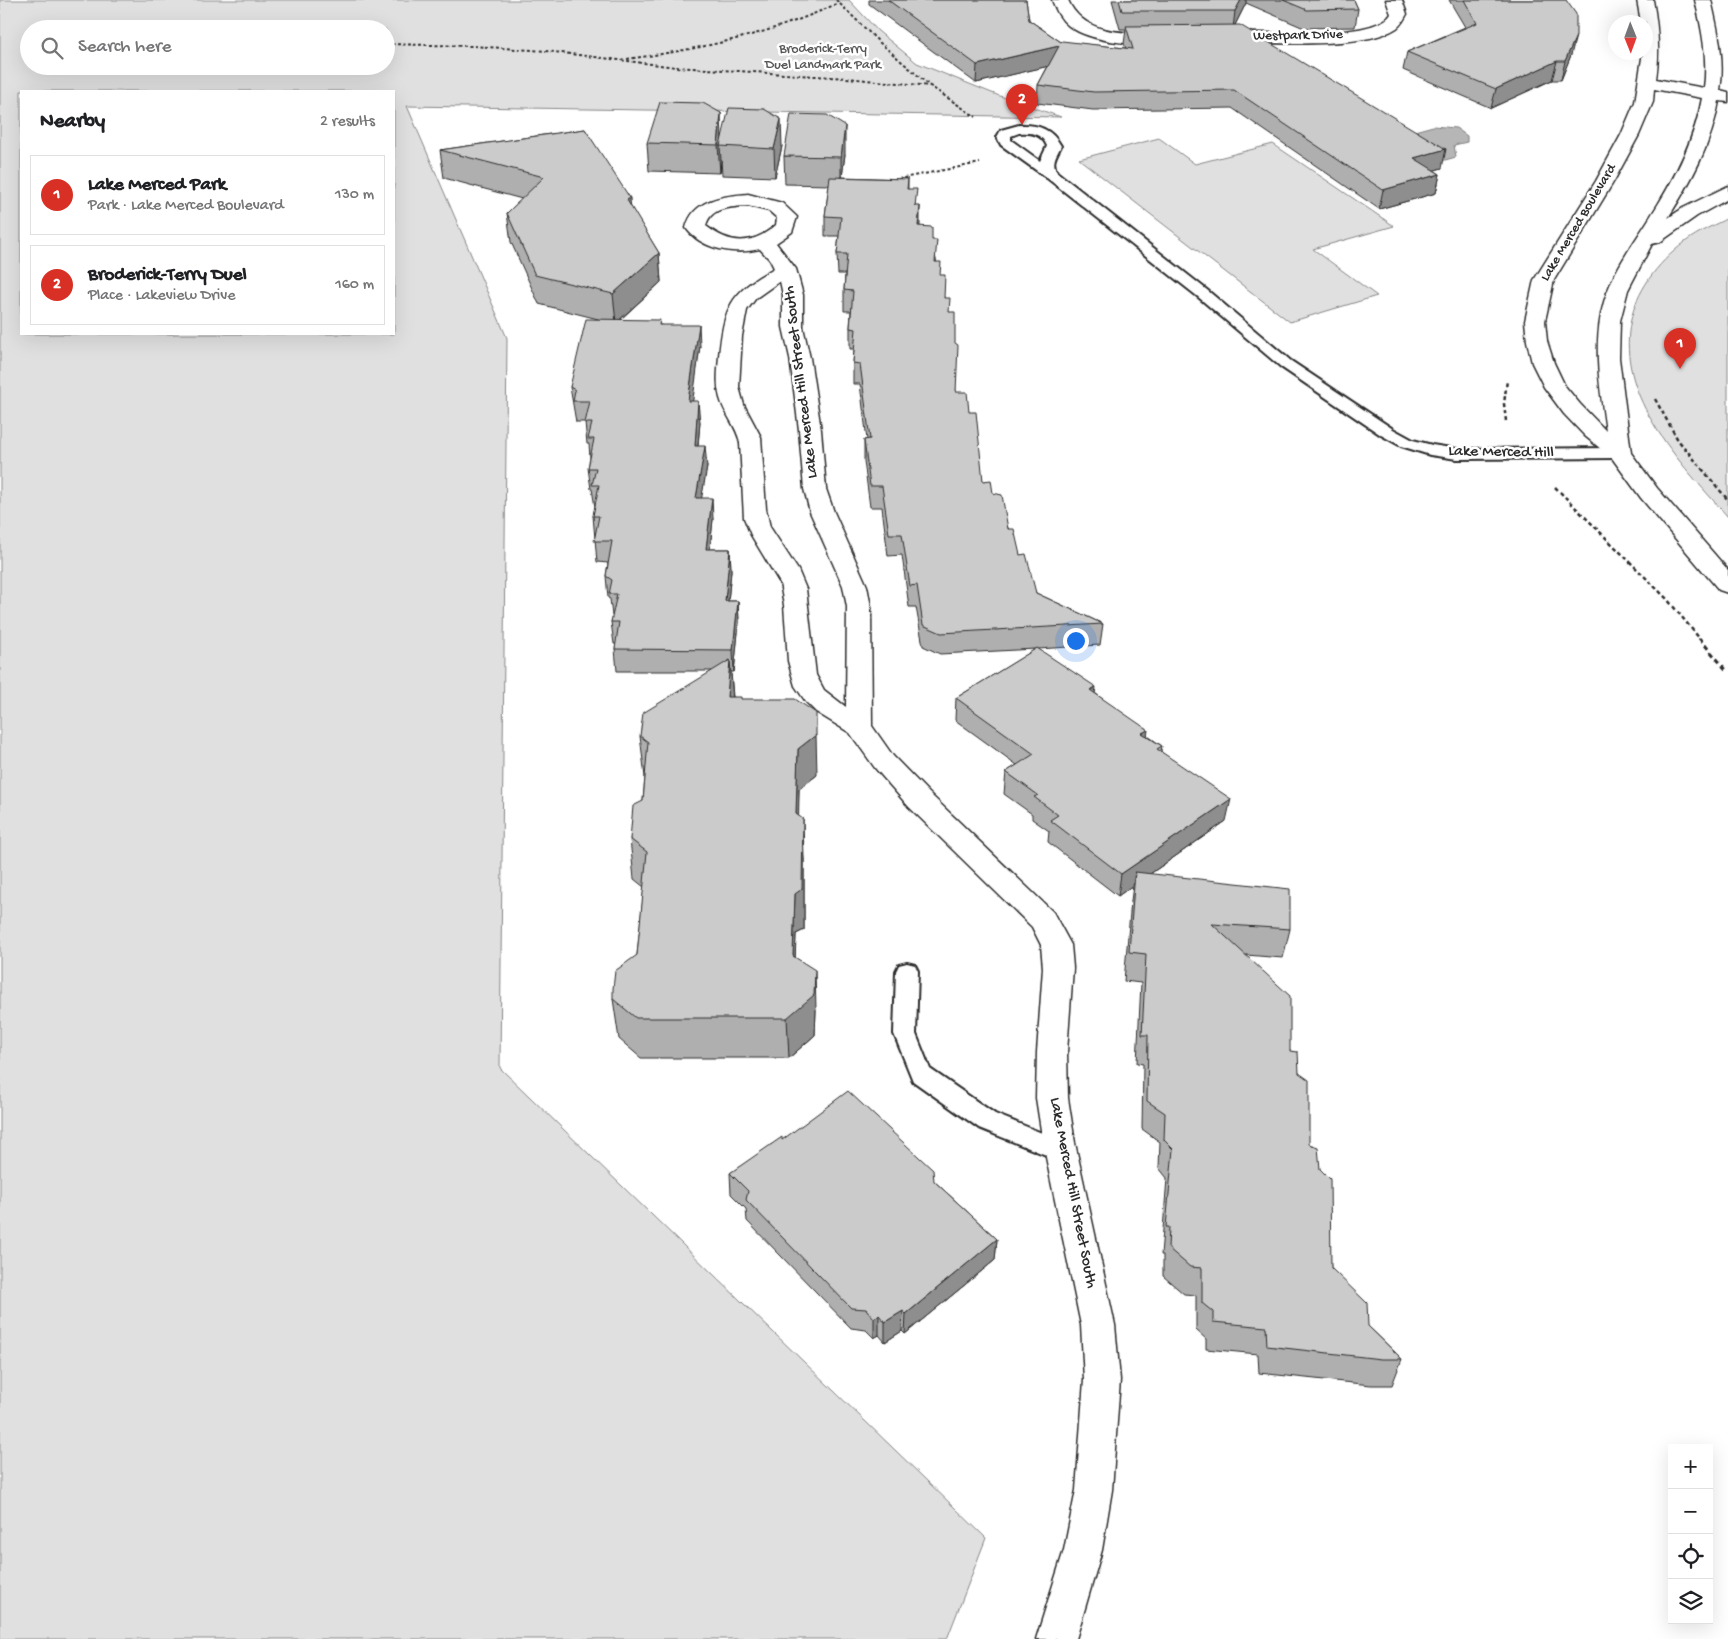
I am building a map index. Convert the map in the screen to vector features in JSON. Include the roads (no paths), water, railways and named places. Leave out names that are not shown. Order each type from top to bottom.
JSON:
[{"type":"street","points":[[1060,0],[1067,16],[1086,29],[1119,37],[1178,38]]},
{"type":"street","name":"Westpark Drive","points":[[1206,37],[1341,36],[1374,32],[1396,21],[1399,14],[1394,0]]},
{"type":"street","name":"Lake Merced Boulevard","points":[[1645,0],[1651,40],[1648,83],[1641,108],[1618,158],[1544,280],[1535,321],[1537,342],[1543,363],[1556,387],[1572,409],[1593,431],[1620,453],[1649,493],[1728,585]]},
{"type":"street","name":"Lake Merced Boulevard","points":[[1620,453],[1610,368],[1608,330],[1617,292],[1626,273],[1673,196],[1690,164],[1721,96],[1710,26],[1703,0]]},
{"type":"street","points":[[1648,83],[1721,96]]},
{"type":"street","points":[[1642,246],[1690,212],[1728,192]]},
{"type":"street","name":"Lake Merced Hill Street South","points":[[764,242],[779,258],[786,269],[793,295],[793,327],[800,358],[810,430],[815,489],[822,512],[855,586],[859,608],[859,727]]},
{"type":"street","name":"Lake Merced Hill Street South","points":[[786,269],[760,284],[738,305],[733,318],[727,385],[731,401],[747,428],[752,443],[753,495],[757,519],[765,541],[789,577],[796,596],[804,681],[814,698],[833,713],[859,727],[884,762],[919,800],[1043,920],[1056,945],[1058,968],[1052,1052],[1052,1098],[1061,1151],[1098,1325],[1102,1380],[1094,1490],[1084,1550],[1056,1639]]},
{"type":"lane","name":"Lake Merced Hill","points":[[1052,174],[1047,167],[1047,160],[1054,146],[1052,141],[1034,129],[1023,128],[1006,133],[1003,137],[1006,142],[1052,174],[1202,293],[1286,364],[1387,432],[1406,442],[1430,450],[1479,455],[1620,453]]},
{"type":"lane","points":[[907,971],[905,1034],[921,1075],[987,1121],[1061,1151]]},
{"type":"place","name":"Broderick-Terry Duel","points":[[1022,125]]},
{"type":"place","name":"Lake Merced Park","points":[[1680,369]]},
{"type":"park label","name":"Broderick-Terry Duel Landmark Park","points":[[823,58]]}]
